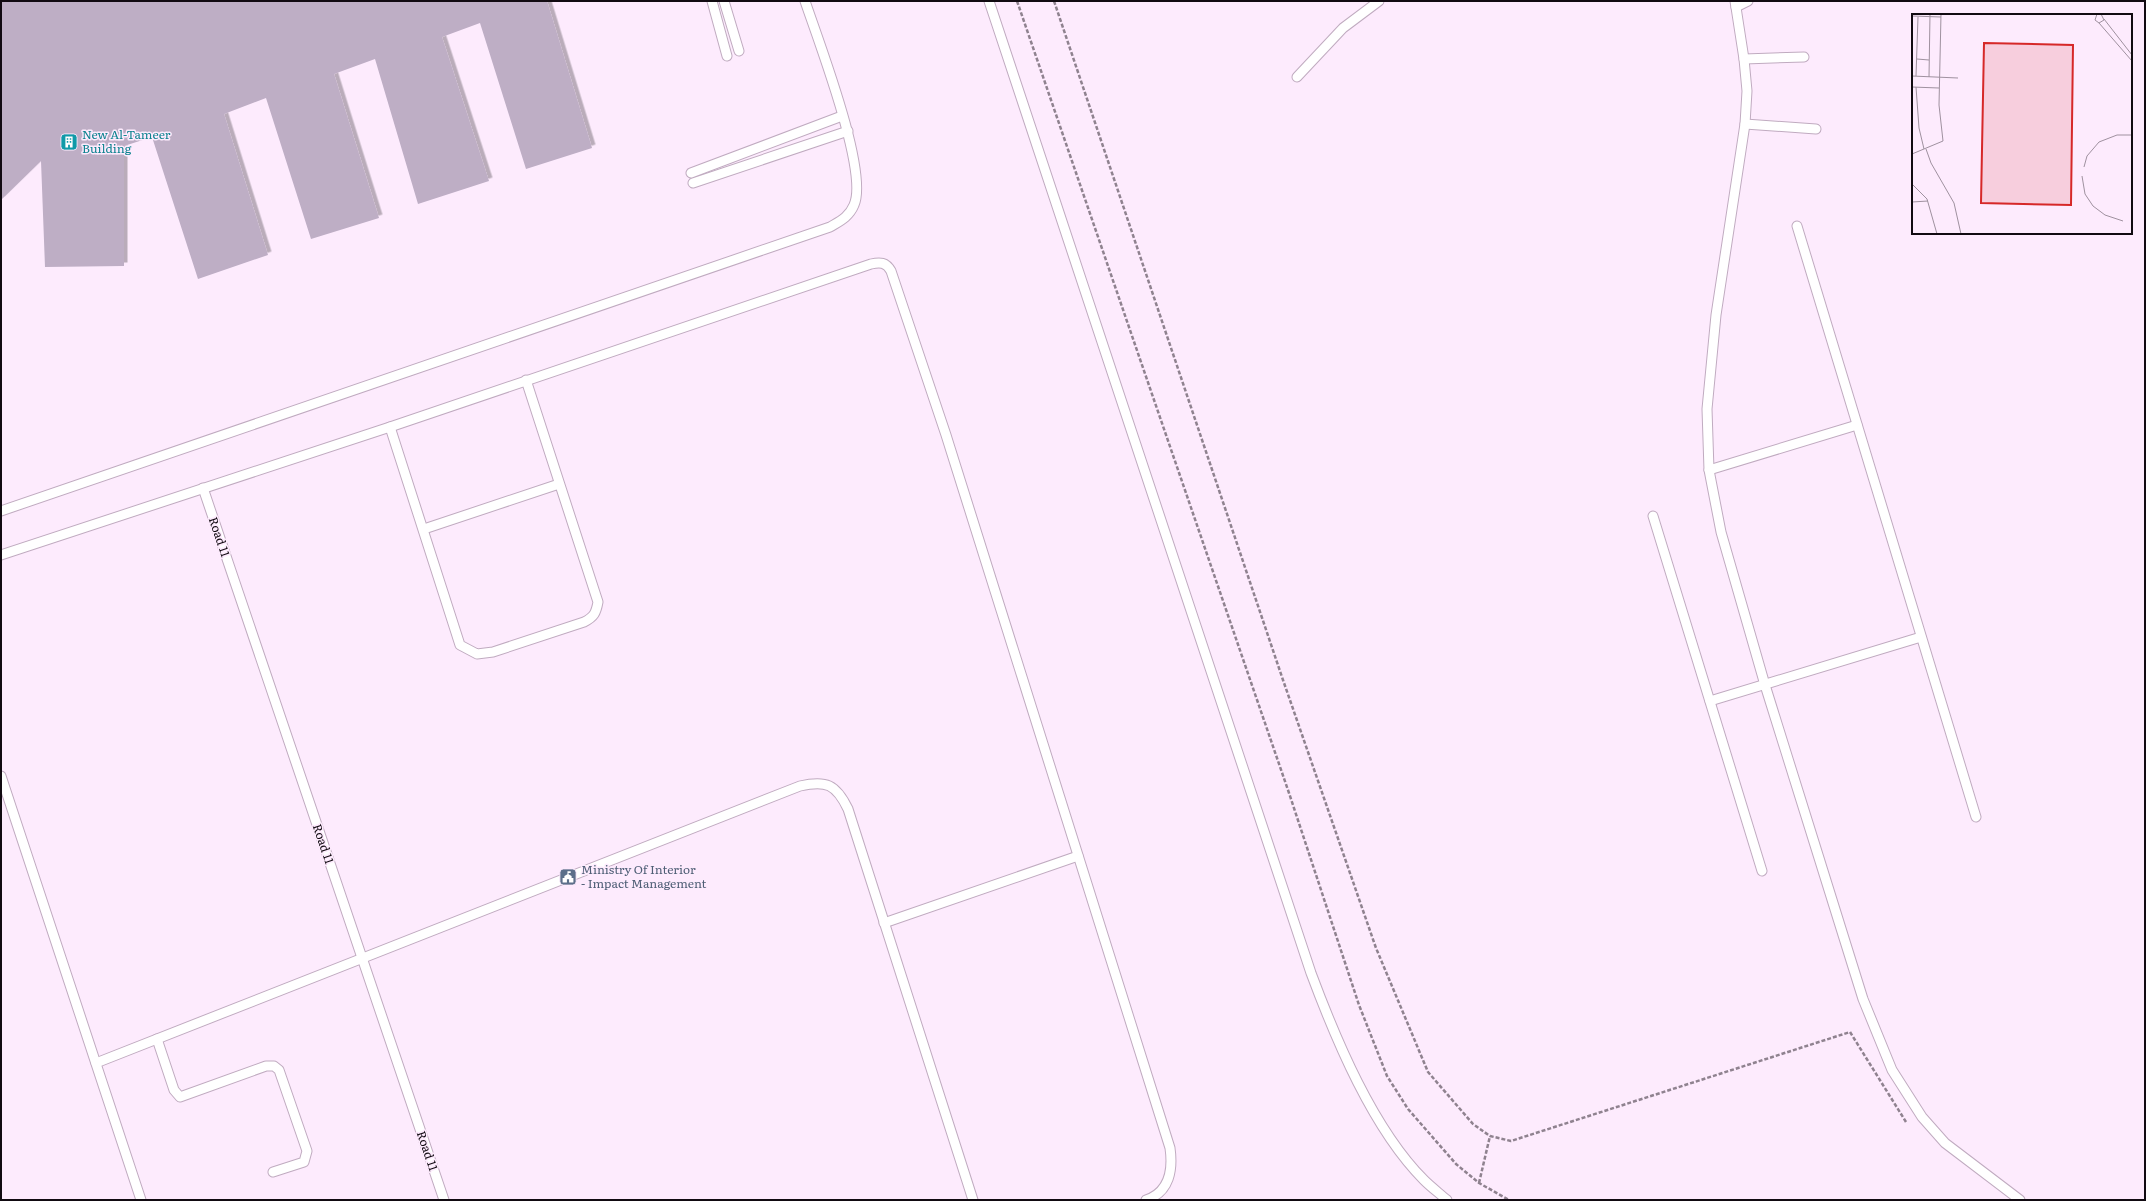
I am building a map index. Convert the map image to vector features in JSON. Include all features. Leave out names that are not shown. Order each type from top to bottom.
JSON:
[{"type":"lane","points":[[712,1],[727,56]]},
{"type":"lane","points":[[724,1],[739,51]]},
{"type":"lane","points":[[1,511],[830,227],[845,218],[854,205],[857,189],[856,168],[848,131],[805,1]]},
{"type":"lane","points":[[989,1],[1311,973],[1332,1027],[1377,1117],[1423,1180],[1447,1200]]},
{"type":"lane","points":[[1297,77],[1343,28],[1379,1]]},
{"type":"lane","points":[[1748,1],[1736,4],[1747,91],[1745,124],[1716,315],[1707,409],[1709,470],[1721,532],[1765,685],[1863,999],[1892,1070],[1922,1117],[1945,1143],[2020,1200]]},
{"type":"lane","points":[[1744,59],[1804,57]]},
{"type":"lane","points":[[691,173],[842,116]]},
{"type":"lane","points":[[1745,124],[1816,129]]},
{"type":"lane","points":[[693,183],[848,131]]},
{"type":"lane","points":[[1797,226],[1976,817]]},
{"type":"lane","points":[[1,555],[871,264],[883,263],[888,265],[891,270],[946,435],[1170,1148],[1172,1164],[1169,1181],[1160,1192],[1146,1200]]},
{"type":"lane","points":[[390,426],[460,645],[477,654],[493,652],[549,634],[592,618],[597,612],[598,602],[526,380]]},
{"type":"lane","points":[[1709,470],[1857,425]]},
{"type":"lane","points":[[424,529],[559,484]]},
{"type":"lane","name":"Road 11","points":[[203,488],[444,1200]]},
{"type":"lane","points":[[1653,516],[1762,871]]},
{"type":"lane","points":[[1710,701],[1921,637]]},
{"type":"lane","points":[[1,776],[141,1200]]},
{"type":"lane","points":[[96,1063],[810,784],[822,783],[832,786],[842,796],[848,809],[973,1200]]},
{"type":"lane","points":[[884,923],[1078,856]]},
{"type":"lane","points":[[157,1039],[174,1090],[180,1097],[266,1066],[274,1066],[279,1070],[307,1151],[304,1162],[273,1172]]},
{"type":"path","points":[[1017,1],[1289,793],[1359,1005],[1387,1076],[1408,1109],[1456,1164],[1479,1183],[1509,1200]]},
{"type":"path","points":[[1054,1],[1283,680],[1376,948],[1428,1072],[1473,1124],[1490,1136],[1511,1141],[1850,1032],[1908,1124]]},
{"type":"path","points":[[1479,1183],[1490,1136]]},
{"type":"building","name":"New Al-Tameer Building","points":[[1,1],[547,1],[592,148],[526,169],[480,23],[442,37],[489,181],[418,204],[375,59],[334,74],[379,218],[311,239],[266,98],[224,114],[268,255],[198,279],[152,137],[124,146],[124,266],[45,267],[41,161],[1,200]]},
{"type":"place","name":"New Al-Tameer Building","points":[[69,142]]},
{"type":"place","name":"Ministry Of Interior - Impact Management","points":[[568,877]]}]
